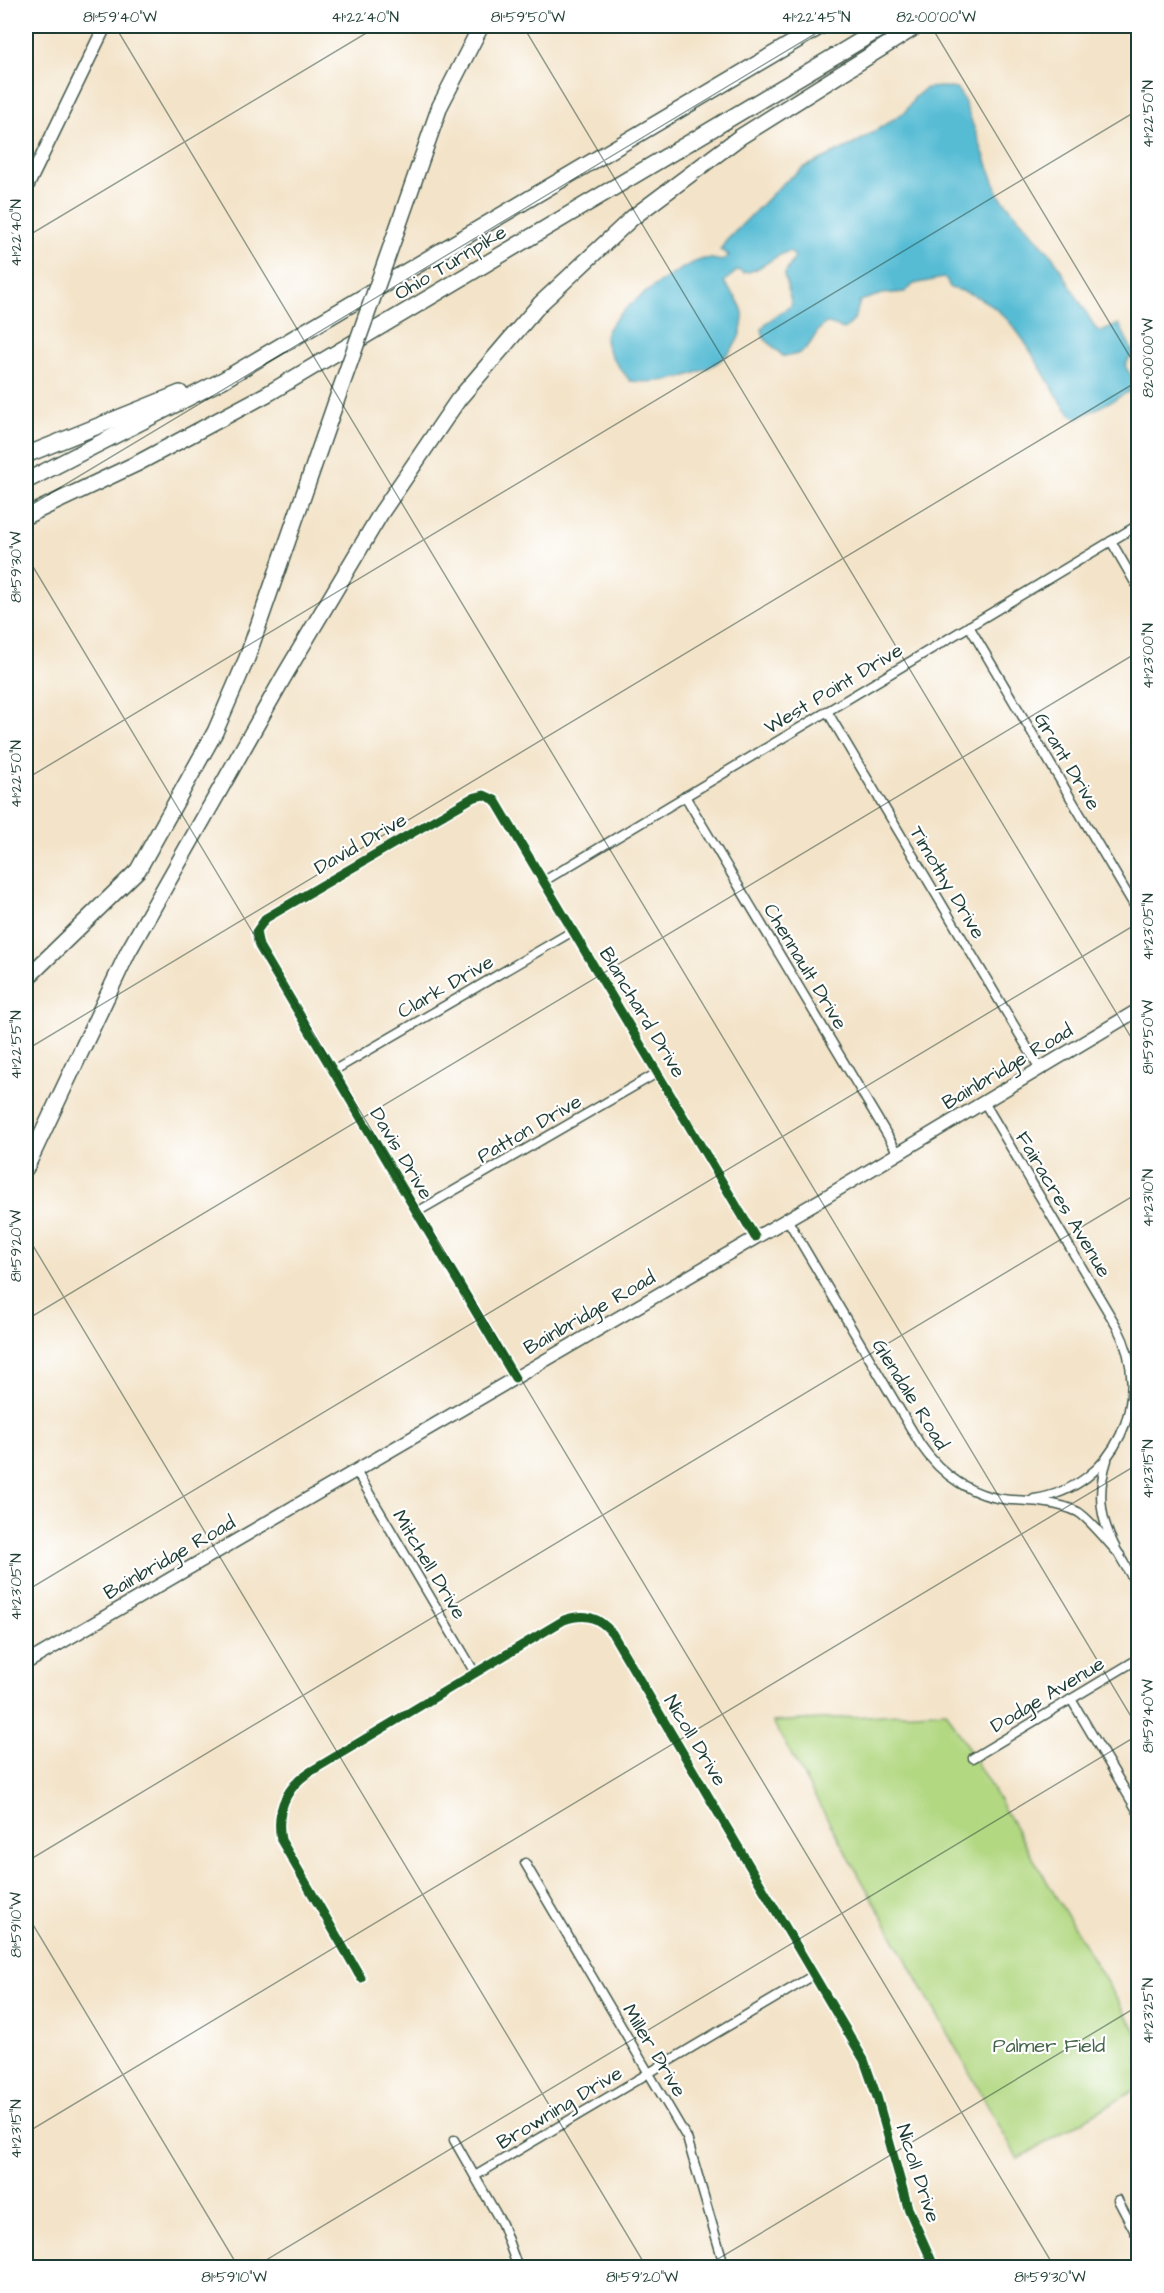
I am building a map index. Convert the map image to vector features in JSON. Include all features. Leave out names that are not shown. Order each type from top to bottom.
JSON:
[{"type":"highway","points":[[26,979],[138,870],[215,732],[246,658],[440,106],[481,26]]},
{"type":"highway","name":"Ohio Turnpike","points":[[26,481],[223,380],[821,26]]},
{"type":"highway","name":"Ohio Turnpike","points":[[29,514],[138,463],[261,398],[885,26]]},
{"type":"highway","points":[[26,1168],[128,952],[260,717],[395,490],[470,386],[556,287],[646,207],[762,122],[917,26]]},
{"type":"highway","points":[[26,454],[203,384],[223,380]]},
{"type":"street","points":[[26,189],[105,26]]},
{"type":"street","name":"West Point Drive","points":[[544,880],[1138,525]]},
{"type":"street","points":[[1111,542],[1138,588]]},
{"type":"street","name":"Grant Drive","points":[[969,626],[1138,912]]},
{"type":"street","name":"Timothy Drive","points":[[827,711],[1040,1069]]},
{"type":"street","name":"David Drive","points":[[259,946],[256,939],[258,927],[277,912],[472,798],[489,796],[500,806]]},
{"type":"street","name":"Chennault Drive","points":[[685,796],[898,1153]]},
{"type":"street","name":"Blanchard Drive","points":[[500,806],[755,1238]]},
{"type":"street","name":"Clark Drive","points":[[333,1071],[573,930]]},
{"type":"street","name":"Davis Drive","points":[[259,946],[515,1378]]},
{"type":"street","name":"Bainbridge Road","points":[[26,1663],[755,1238],[1138,1010]]},
{"type":"street","name":"Patton Drive","points":[[417,1212],[657,1073]]},
{"type":"street","name":"Fairacres Avenue","points":[[984,1102],[1126,1345],[1133,1374],[1132,1404],[1123,1433],[1107,1458],[1077,1484],[1050,1496],[1031,1500]]},
{"type":"street","name":"Glendale Road","points":[[787,1219],[932,1460],[946,1474],[981,1494],[1010,1500],[1031,1500],[1078,1512],[1120,1555]]},
{"type":"street","name":"Fairacres Avenue","points":[[1107,1458],[1103,1473],[1101,1516],[1138,1587]]},
{"type":"street","name":"Mitchell Drive","points":[[356,1471],[476,1673]]},
{"type":"street","name":"Nicoll Drive","points":[[361,1978],[287,1854],[279,1830],[281,1809],[289,1790],[300,1779],[476,1673],[576,1616],[591,1617],[606,1626],[864,2060],[877,2097],[908,2208],[935,2268]]},
{"type":"street","name":"Dodge Avenue","points":[[973,1758],[1138,1659]]},
{"type":"street","points":[[1071,1699],[1138,1812]]},
{"type":"street","name":"Miller Drive","points":[[525,1863],[649,2073],[691,2150],[725,2268]]},
{"type":"street","name":"Browning Drive","points":[[475,2176],[814,1975]]},
{"type":"street","points":[[454,2140],[502,2224],[518,2268]]},
{"type":"street","points":[[1118,2200],[1138,2238]]},
{"type":"green space","name":"Palmer Field","points":[[946,1711],[1138,2035],[1138,2088],[1018,2159],[773,1722]]},
{"type":"water","points":[[926,88],[957,89],[963,98],[999,195],[1053,257],[1096,329],[1101,332],[1119,324],[1133,352],[1125,366],[1138,387],[1077,419],[1069,413],[1022,339],[1000,312],[970,294],[950,288],[947,280],[943,278],[914,284],[905,292],[882,294],[860,301],[855,317],[847,327],[843,329],[826,323],[806,349],[800,353],[783,356],[764,338],[762,329],[766,323],[792,305],[784,275],[795,257],[790,251],[750,272],[744,273],[738,270],[724,282],[740,304],[743,317],[741,331],[734,345],[724,357],[711,366],[679,378],[662,381],[630,381],[611,355],[605,338],[608,328],[631,304],[663,280],[694,263],[704,259],[722,261],[729,255],[720,250],[726,241],[781,185],[803,168],[856,143],[905,112],[915,97]]},
{"type":"cycle path","points":[[515,1378],[259,946],[256,932],[266,918],[472,798],[484,795],[495,800],[755,1237]]},
{"type":"cycle path","points":[[361,1978],[281,1840],[281,1811],[293,1786],[308,1773],[564,1620],[578,1617],[596,1620],[612,1633],[864,2060],[877,2097],[908,2208],[935,2268]]}]
